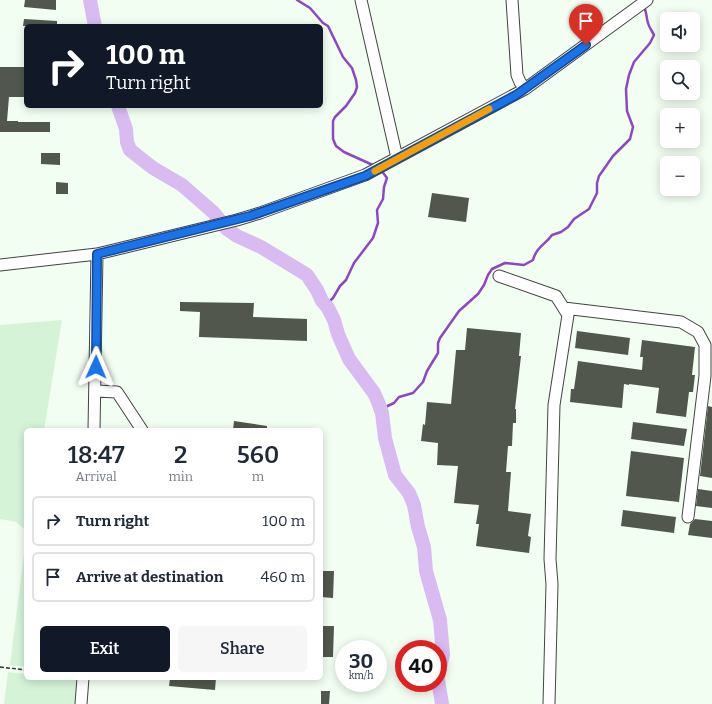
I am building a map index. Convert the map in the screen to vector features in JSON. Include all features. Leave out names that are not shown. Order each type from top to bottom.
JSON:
[{"type":"street","points":[[361,0],[397,158]]},
{"type":"street","points":[[512,0],[518,76],[525,89]]},
{"type":"street","points":[[0,266],[97,254],[237,220],[372,172],[525,89],[647,0]]},
{"type":"street","points":[[94,428],[96,391],[97,254]]},
{"type":"street","points":[[499,276],[556,296],[568,315],[554,405],[550,559],[552,584],[549,704]]},
{"type":"street","points":[[564,308],[681,322],[698,332],[704,345],[705,376],[688,517]]},
{"type":"street","points":[[96,391],[117,392],[141,428]]},
{"type":"street","points":[[82,704],[83,680]]},
{"type":"path","points":[[0,667],[24,670]]},
{"type":"green space","points":[[62,320],[44,428],[24,428],[24,528],[16,522],[0,519],[0,325]]},
{"type":"green space","points":[[24,554],[24,667],[10,665]]},
{"type":"green space","points":[[8,672],[24,674],[24,680],[78,680],[77,704],[4,704]]},
{"type":"building","points":[[25,0],[56,0],[56,10],[24,7]]},
{"type":"building","points":[[24,19],[57,21],[57,24],[24,24],[23,26]]},
{"type":"building","points":[[0,67],[24,67],[24,97],[9,97],[7,121],[50,122],[50,132],[0,132]]},
{"type":"building","points":[[41,153],[60,153],[60,165],[41,164]]},
{"type":"building","points":[[56,182],[68,183],[68,194],[56,194]]},
{"type":"building","points":[[432,193],[469,198],[466,222],[428,217]]},
{"type":"building","points":[[180,302],[254,303],[253,317],[307,319],[307,341],[199,337],[200,312],[180,311]]},
{"type":"building","points":[[467,328],[521,333],[519,356],[521,356],[515,409],[516,423],[513,423],[512,446],[508,446],[506,472],[511,472],[508,511],[531,514],[528,536],[531,537],[529,553],[476,546],[479,524],[476,524],[479,505],[454,503],[458,466],[437,465],[438,443],[421,441],[423,424],[425,425],[427,402],[451,404],[456,350],[465,350]]},
{"type":"building","points":[[577,331],[630,338],[628,355],[575,348]]},
{"type":"building","points":[[642,340],[695,347],[692,375],[695,375],[693,392],[689,392],[686,417],[656,413],[659,388],[629,384],[624,384],[622,408],[570,402],[571,389],[574,389],[578,361],[642,370],[643,357],[640,357]]},
{"type":"building","points":[[708,406],[712,407],[712,478],[700,476]]},
{"type":"building","points":[[234,421],[267,426],[267,428],[233,428]]},
{"type":"building","points":[[633,422],[687,429],[684,446],[631,439]]},
{"type":"building","points":[[631,451],[684,458],[679,502],[626,496]]},
{"type":"building","points":[[698,489],[712,491],[712,508],[696,506]]},
{"type":"building","points":[[623,510],[676,517],[674,533],[621,526]]},
{"type":"building","points":[[695,519],[712,521],[712,538],[688,535],[690,524]]},
{"type":"building","points":[[323,571],[334,571],[333,598],[323,597]]},
{"type":"building","points":[[323,626],[334,626],[333,657],[323,657]]},
{"type":"building","points":[[170,680],[216,680],[215,690],[169,686]]},
{"type":"building","points":[[321,691],[330,691],[329,704],[321,704]]},
{"type":"waterway","points":[[90,0],[95,24]]},
{"type":"waterway","points":[[297,0],[310,8],[323,23],[328,26],[343,57],[352,68],[356,80],[357,87],[355,93],[333,121],[333,139],[336,146],[344,152],[375,166]]},
{"type":"waterway","points":[[381,409],[394,403],[399,397],[413,393],[423,382],[427,371],[438,353],[438,343],[440,338],[459,311],[478,294],[492,269],[505,263],[524,265],[533,260],[539,249],[552,235],[561,232],[568,227],[574,219],[589,209],[597,193],[599,176],[613,156],[630,139],[633,127],[627,111],[626,89],[629,75],[634,62],[650,43],[654,35],[648,24],[644,7]]},
{"type":"waterway","points":[[119,108],[126,129],[127,142],[130,150],[153,168],[182,185],[213,212],[227,229],[237,236],[261,247],[307,275],[322,301],[328,308],[349,359],[374,393],[378,402],[382,413],[385,438],[395,475],[409,493],[414,505],[418,527],[424,547],[426,571],[440,620],[442,640]]},
{"type":"waterway","points":[[326,305],[346,280],[354,263],[373,238],[378,223],[377,210],[383,199],[384,187],[387,178],[381,170]]},
{"type":"waterway","points":[[440,692],[442,704]]},
{"type":"slow traffic","points":[[375,171],[489,109]]},
{"type":"route","points":[[96,367],[97,254],[237,220],[365,176],[516,95],[586,45]]}]
